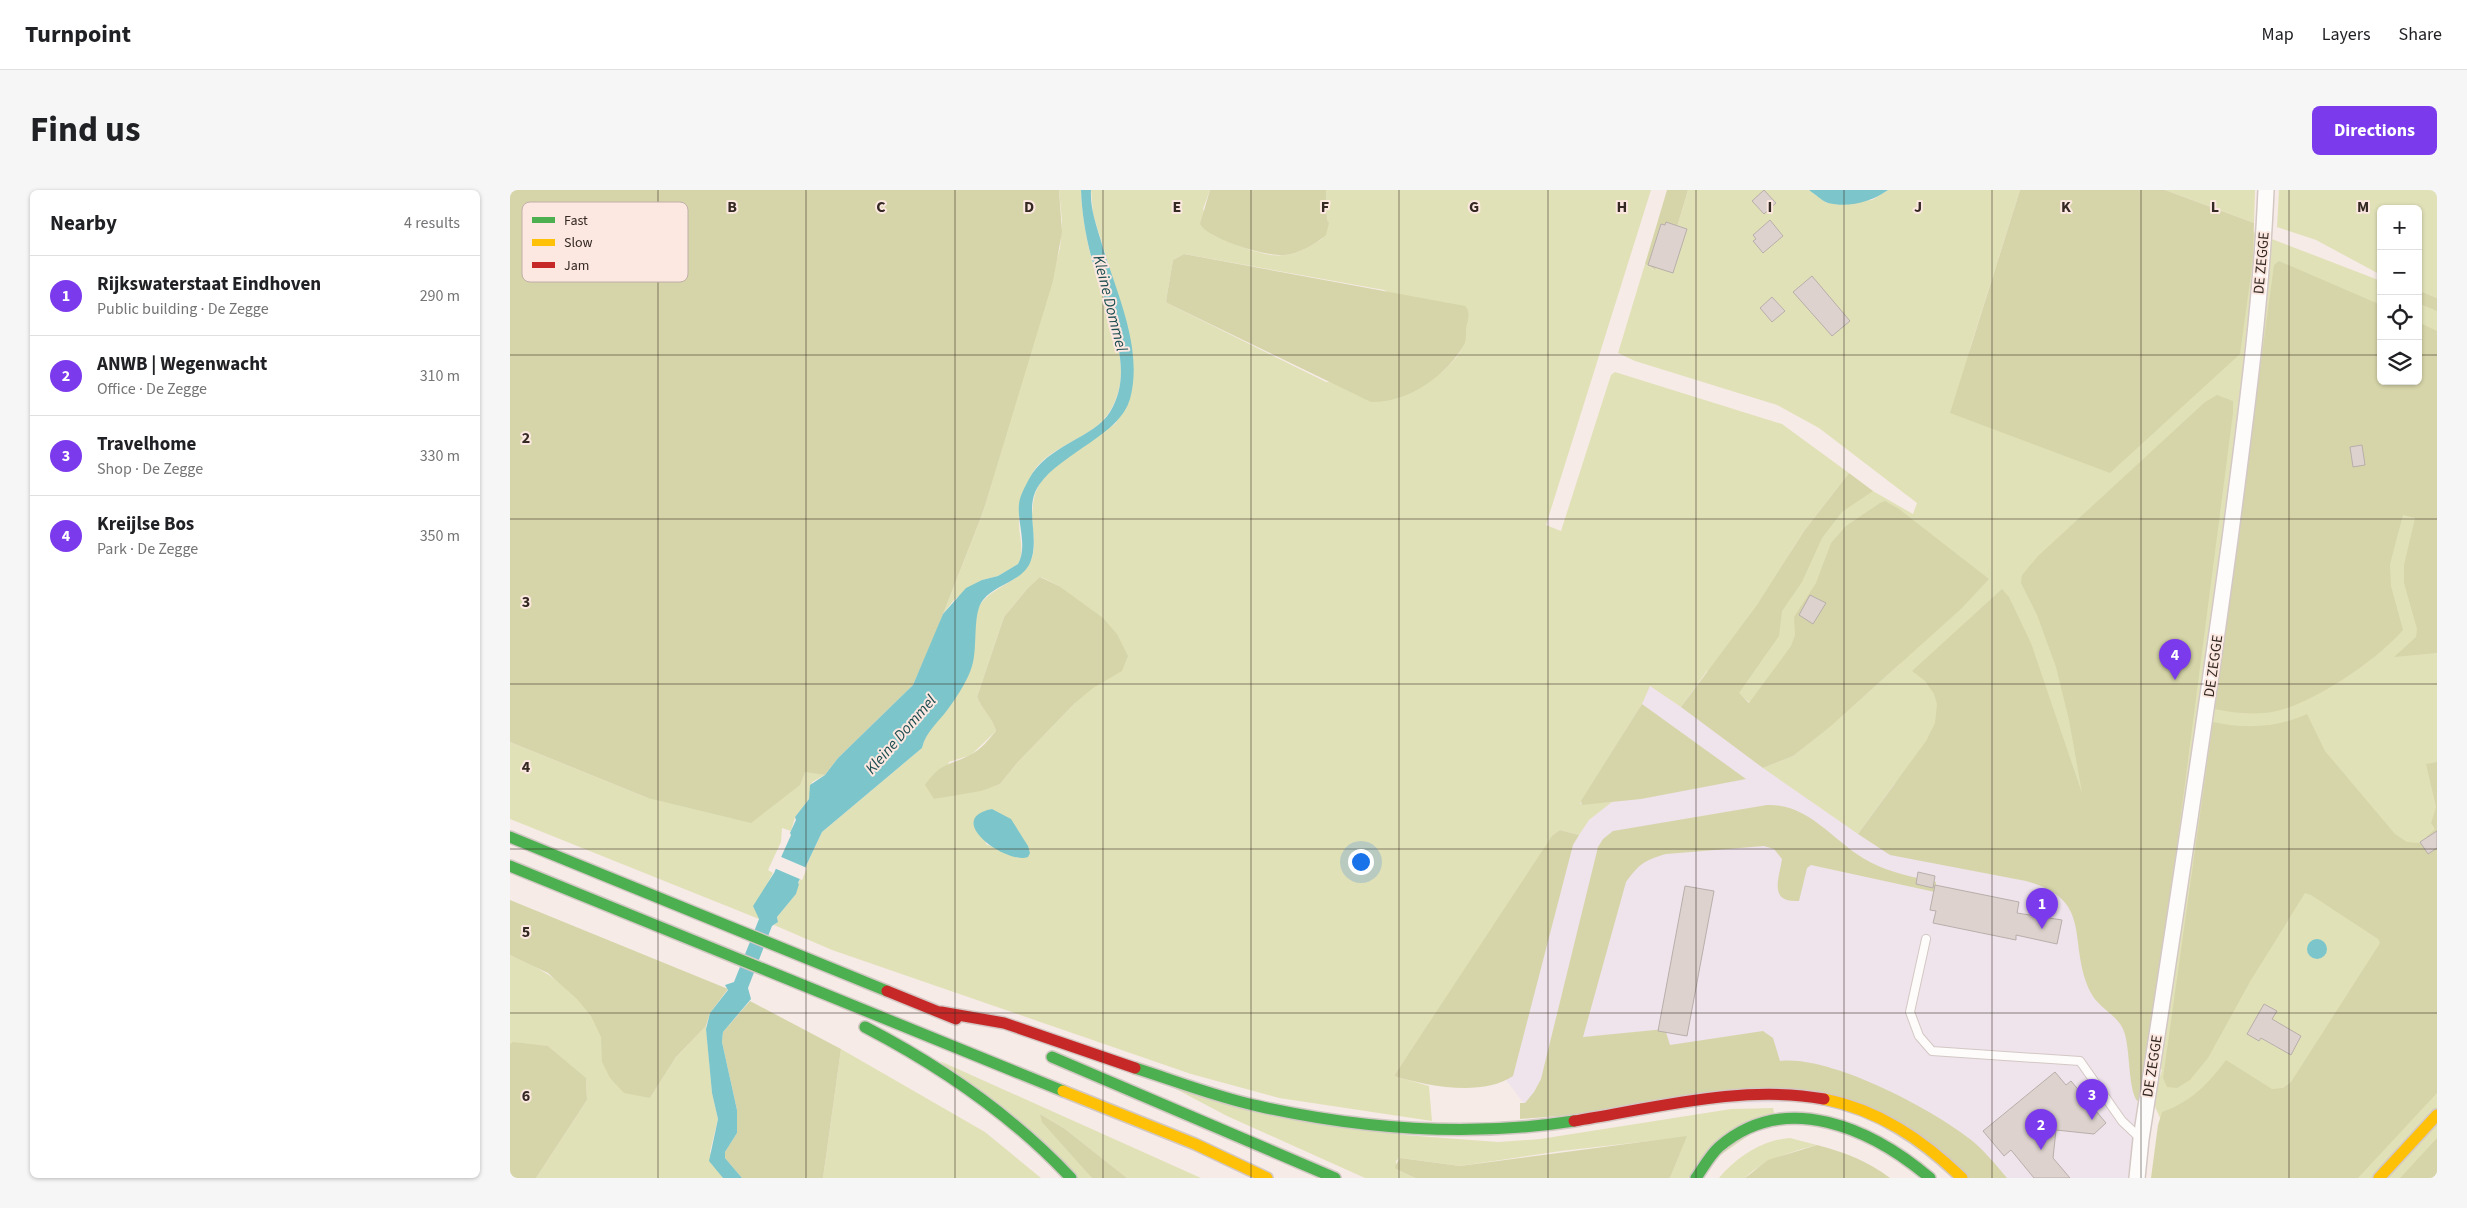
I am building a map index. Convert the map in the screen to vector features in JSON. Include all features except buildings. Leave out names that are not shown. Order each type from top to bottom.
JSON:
[{"type":"main road","points":[[510,837],[994,1034]]},
{"type":"main road","points":[[510,866],[1195,1144],[1268,1178]]},
{"type":"main road","points":[[759,967],[826,1008]]},
{"type":"main road","points":[[940,1012],[1004,1023],[1198,1089],[1258,1106],[1362,1123],[1443,1130],[1525,1128],[1743,1094],[1809,1095],[1857,1108],[1887,1120],[1923,1142],[1962,1178]]},
{"type":"main road","points":[[851,1021],[911,1052],[977,1093],[1021,1128],[1071,1178]]},
{"type":"main road","points":[[1039,1052],[1147,1096],[1336,1178]]},
{"type":"main road","points":[[2378,1178],[2437,1115]]},
{"type":"main road","points":[[1696,1178],[1716,1151],[1752,1126],[1795,1118],[1828,1120],[1869,1134],[1897,1150],[1930,1178]]},
{"type":"street","name":"DE ZEGGE","points":[[2137,1178],[2141,1139],[2214,659],[2248,395],[2263,251],[2266,190]]},
{"type":"lane","points":[[1926,939],[1910,1012],[1919,1036],[1932,1051],[2080,1060],[2122,1121],[2141,1139]]},
{"type":"shaded area","points":[[1640,664],[2108,856],[2139,1089],[2128,1178],[1985,1178],[1877,1100],[1528,1109],[1501,1073],[1542,885]]},
{"type":"green space","points":[[510,190],[1059,190],[1062,232],[1053,281],[983,512],[936,632],[913,685],[838,758],[825,775],[805,772],[800,785],[751,823],[648,798],[510,742]]},
{"type":"green space","points":[[1059,190],[1081,190],[1090,255],[1118,344],[1121,378],[1117,395],[1110,411],[1103,420],[1084,435],[1051,454],[1033,472],[1020,512],[1021,554],[1018,564],[998,576],[982,580],[954,600],[943,614],[983,512],[1060,248],[1062,221]]},
{"type":"green space","points":[[1091,190],[1210,190],[1203,209],[1213,235],[1258,252],[1285,255],[1300,251],[1322,239],[1327,220],[1326,190],[1651,190],[1546,525],[1561,531],[1611,375],[1615,372],[1782,424],[1849,473],[1804,531],[1788,556],[1852,479],[1913,514],[1917,503],[1819,428],[1777,405],[1635,361],[1618,353],[1645,264],[1654,270],[1670,225],[1677,227],[1688,190],[1809,190],[1827,203],[1872,200],[1888,190],[2020,190],[1969,352],[2119,190],[2259,234],[2377,279],[2377,385],[2422,385],[2422,297],[2437,303],[2437,1178],[2187,1178],[2152,1100],[2162,1070],[2121,1020],[2110,923],[1895,783],[1858,834],[1763,768],[1793,756],[1820,734],[1782,726],[1707,671],[1681,707],[1650,686],[1642,704],[1580,804],[1612,802],[1589,820],[1579,835],[1560,830],[1394,1076],[1429,1086],[1432,1121],[1279,1098],[1191,1074],[832,950],[774,925],[778,922],[777,917],[796,894],[798,884],[822,832],[922,748],[928,733],[959,691],[965,674],[978,608],[989,595],[1024,571],[1032,558],[1034,546],[1033,502],[1042,480],[1072,453],[1116,423],[1128,328],[1093,214]],"holes":[[[1184,254],[1384,290],[1465,335],[1463,346],[1457,356],[1441,373],[1326,382],[1167,303],[1173,260]],[[1041,577],[1059,586],[1077,602],[1075,703],[1017,763],[1000,784],[934,799],[949,762],[971,755],[996,731],[993,722],[977,697],[1004,617],[1027,589]],[[1894,656],[1900,664],[1835,722]],[[992,809],[1015,826],[1028,847],[1018,858],[986,844],[980,814]]]},
{"type":"green space","points":[[1210,190],[1326,190],[1327,220],[1329,223],[1326,235],[1307,248],[1285,255],[1252,250],[1226,241],[1205,230],[1200,224]]},
{"type":"green space","points":[[1667,190],[1688,190],[1677,227],[1670,226],[1655,270],[1645,264]]},
{"type":"green space","points":[[2020,190],[2165,190],[2254,223],[2253,260],[2240,354],[2110,473],[1950,413]]},
{"type":"green space","points":[[2165,190],[2255,190],[2254,223]]},
{"type":"green space","points":[[2279,190],[2437,190],[2437,298],[2422,292],[2422,205],[2377,205],[2377,273],[2316,240],[2277,227]]},
{"type":"green space","points":[[1184,254],[1465,306],[1468,316],[1465,343],[1458,355],[1448,366],[1426,385],[1399,398],[1371,402],[1167,303],[1173,260]]},
{"type":"green space","points":[[2279,261],[2377,303],[2377,385],[2422,385],[2422,324],[2437,331],[2437,653],[2394,657],[2416,637],[2417,629],[2404,583],[2404,565],[2415,518],[2403,515],[2390,564],[2391,586],[2403,630],[2392,642],[2343,680],[2306,700],[2288,708],[2272,712],[2236,712],[2214,709],[2274,265]]},
{"type":"green space","points":[[2422,292],[2437,298],[2437,311],[2422,305]]},
{"type":"green space","points":[[2217,395],[2233,401],[2233,413],[2177,845],[2140,1099],[2137,1101],[2132,1085],[2125,1034],[2119,1022],[2091,993],[2084,975],[2071,912],[2062,899],[2048,889],[2026,881],[1890,855],[1858,834],[1926,741],[1935,723],[1937,704],[1934,694],[1925,681],[1912,671],[2002,589],[2009,597],[2031,643],[2082,793],[2069,720],[2056,667],[2037,615],[2021,583],[2022,575],[2038,556],[2205,402]]},
{"type":"green space","points":[[1849,473],[1873,491],[1842,512],[1822,538],[1802,582],[1782,611],[1779,636],[1739,693],[1749,703],[1791,646],[1795,635],[1794,617],[1816,583],[1831,543],[1846,526],[1880,503],[1885,501],[1899,509],[1989,579],[1962,608],[1831,726],[1793,756],[1763,768],[1681,707],[1757,605],[1804,531]]},
{"type":"green space","points":[[1040,577],[1059,586],[1103,618],[1117,634],[1128,656],[1122,671],[1093,688],[1075,703],[1017,763],[1000,784],[981,791],[934,799],[925,785],[936,772],[978,750],[996,731],[993,722],[977,697],[1004,617],[1027,589]]},
{"type":"green space","points":[[1642,704],[1746,779],[1641,799],[1582,805],[1581,801]]},
{"type":"green space","points":[[2307,714],[2325,751],[2395,834],[2407,842],[2420,843],[2435,829],[2431,823],[2436,807],[2426,764],[2437,762],[2437,1093],[2358,1178],[2151,1178],[2158,1125],[2162,1112],[2182,1103],[2198,1091],[2226,1060],[2272,1089],[2283,1088],[2291,1082],[2380,943],[2378,939],[2311,895],[2305,893],[2251,980],[2208,1058],[2190,1080],[2177,1088],[2167,1087],[2163,1078],[2213,722],[2237,726],[2273,725]]},
{"type":"green space","points":[[510,742],[648,798],[804,771],[825,775],[812,782],[809,799],[795,817],[791,831],[782,828],[781,842],[768,870],[773,873],[758,906],[759,919],[510,819]]},
{"type":"green space","points":[[1767,805],[1782,806],[1809,817],[1857,854],[1878,866],[1936,882],[1935,892],[1811,865],[1807,868],[1799,901],[1789,901],[1779,894],[1778,882],[1782,859],[1774,849],[1764,846],[1666,854],[1653,858],[1639,867],[1626,882],[1583,1037],[1665,1029],[1670,1045],[1763,1031],[1773,1038],[1780,1061],[1801,1061],[1825,1066],[1879,1086],[1905,1099],[1970,1139],[1985,1152],[2007,1178],[1968,1178],[1831,1095],[1520,1119],[1520,1103],[1525,1103],[1541,1079],[1598,847],[1603,839],[1613,831]]},
{"type":"green space","points":[[1560,830],[1579,835],[1573,845],[1513,1076],[1486,1086],[1454,1088],[1394,1076],[1552,836]]},
{"type":"green space","points":[[510,900],[728,989],[710,1013],[706,1026],[676,1057],[650,1098],[624,1093],[610,1078],[602,1062],[601,1037],[591,1016],[577,999],[548,973],[510,955]]},
{"type":"green space","points":[[510,955],[538,968],[576,997],[595,1021],[601,1035],[602,1062],[650,1098],[676,1057],[706,1026],[712,1093],[718,1119],[710,1152],[723,1178],[536,1178],[587,1100],[586,1079],[548,1046],[510,1044]]},
{"type":"green space","points":[[750,1001],[841,1049],[823,1178],[742,1178],[725,1158],[725,1152],[737,1133],[737,1110],[722,1042],[723,1032]]},
{"type":"green space","points":[[513,1042],[548,1046],[586,1078],[587,1100],[536,1178],[510,1178],[510,1044]]},
{"type":"green space","points":[[841,1049],[985,1132],[1041,1178],[823,1178]]},
{"type":"green space","points":[[940,1061],[1201,1178],[1127,1178],[1065,1129],[1040,1114],[1092,1178],[1076,1178]]},
{"type":"green space","points":[[1174,1088],[1405,1135],[1498,1142],[1540,1139],[1731,1109],[1773,1108],[1775,1117],[1688,1178],[1670,1178],[1686,1137],[1561,1151],[1460,1166],[1400,1158],[1396,1161],[1396,1169],[1415,1178],[1365,1178],[1227,1116]]},
{"type":"green space","points":[[1040,1114],[1065,1129],[1127,1178],[1092,1178],[1042,1122]]},
{"type":"green space","points":[[1687,1136],[1670,1178],[1415,1178],[1396,1169],[1395,1166],[1400,1158],[1460,1166]]},
{"type":"green space","points":[[1790,1138],[1817,1145],[1789,1153],[1768,1162],[1745,1178],[1719,1178],[1734,1163],[1751,1151],[1770,1142]]},
{"type":"green space","points":[[2437,1138],[2437,1178],[2400,1178],[2402,1176]]},
{"type":"green space","points":[[1817,1145],[1855,1158],[1890,1178],[1745,1178],[1768,1160]]},
{"type":"water","name":"Kleine Dommel","points":[[1081,190],[1091,190],[1091,203],[1095,222],[1131,339],[1133,379],[1130,399],[1124,412],[1115,423],[1103,434],[1061,463],[1039,485],[1032,503],[1034,543],[1030,563],[1021,575],[995,590],[983,600],[977,613],[974,659],[962,688],[929,732],[922,748],[822,832],[798,883],[796,894],[777,917],[778,922],[772,926],[748,988],[751,999],[723,1032],[722,1042],[737,1110],[737,1133],[725,1152],[725,1158],[742,1178],[723,1178],[709,1161],[718,1119],[712,1093],[706,1029],[710,1013],[728,990],[725,985],[734,982],[759,919],[753,906],[774,873],[791,835],[790,833],[796,820],[795,817],[809,799],[810,785],[825,775],[838,758],[913,685],[943,614],[966,588],[982,580],[998,576],[1018,564],[1022,550],[1019,504],[1029,479],[1037,467],[1047,458],[1103,421],[1110,412],[1117,396],[1121,379],[1118,344],[1088,245]]},
{"type":"water","points":[[1809,190],[1888,190],[1867,201],[1844,205],[1828,203]]},
{"type":"water","points":[[992,809],[1011,819],[1028,846],[1030,853],[1028,857],[1018,858],[994,848],[983,840],[976,831],[974,822],[978,814]]},
{"type":"water","points":[[2313,939],[2321,939],[2327,945],[2327,953],[2321,959],[2313,959],[2307,953],[2307,945]]},
{"type":"pier","points":[[779,856],[807,868],[802,880],[774,868]]},
{"type":"traffic: fast","points":[[510,837],[887,991]]},
{"type":"traffic: fast","points":[[510,866],[1063,1091]]},
{"type":"traffic: fast","points":[[865,1027],[948,1075],[1000,1113],[1071,1178]]},
{"type":"traffic: fast","points":[[1052,1057],[1335,1178]]},
{"type":"traffic: fast","points":[[1135,1068],[1242,1102],[1297,1114],[1376,1125],[1416,1128],[1495,1129],[1574,1121]]},
{"type":"traffic: fast","points":[[1696,1178],[1719,1147],[1745,1130],[1772,1120],[1800,1118],[1828,1122],[1855,1131],[1882,1144],[1930,1178]]},
{"type":"traffic: slow","points":[[1063,1091],[1195,1144],[1267,1178]]},
{"type":"traffic: slow","points":[[1824,1099],[1863,1111],[1899,1128],[1932,1151],[1962,1178]]},
{"type":"traffic: slow","points":[[2379,1178],[2437,1115]]},
{"type":"traffic: jam","points":[[887,991],[956,1019]]},
{"type":"traffic: jam","points":[[941,1012],[1004,1023],[1135,1068]]},
{"type":"traffic: jam","points":[[1574,1121],[1668,1104],[1731,1096],[1763,1094],[1794,1095],[1824,1099]]},
{"type":"place","name":"Kreijlse Bos","points":[[2175,680]]},
{"type":"place","name":"Rijkswaterstaat Eindhoven","points":[[2042,929]]},
{"type":"place","name":"Travelhome","points":[[2092,1120]]},
{"type":"place","name":"ANWB | Wegenwacht","points":[[2041,1150]]}]
